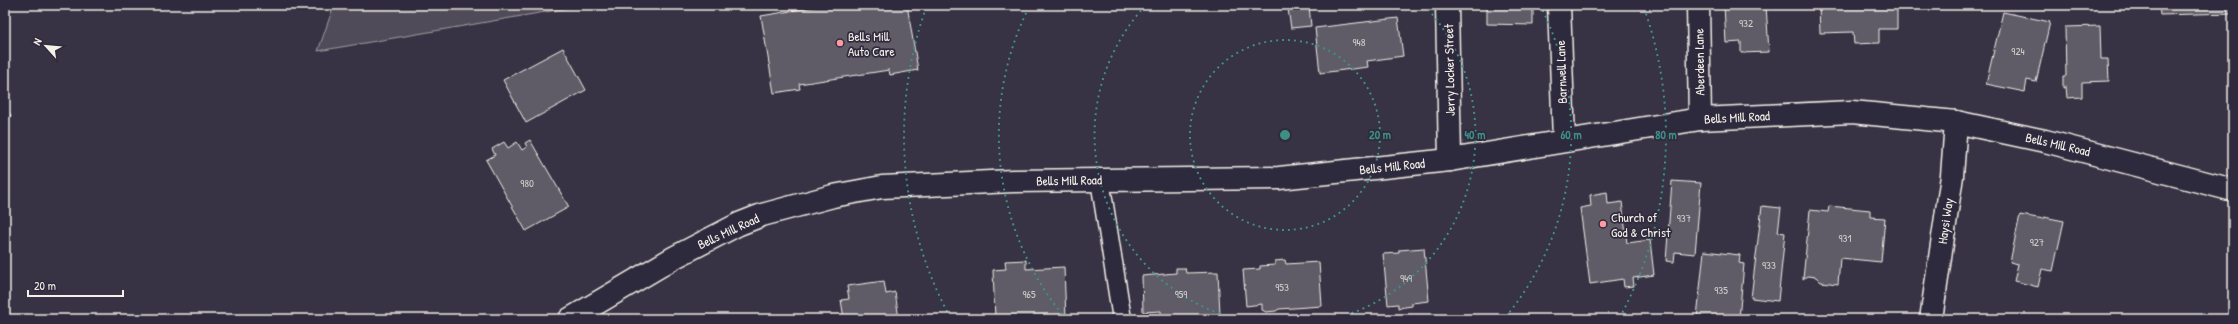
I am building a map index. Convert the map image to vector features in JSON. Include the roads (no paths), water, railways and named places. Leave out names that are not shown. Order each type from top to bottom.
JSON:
[{"type":"street","name":"Jerry Locker Street","points":[[1447,5],[1450,160]]},
{"type":"street","name":"Barnwell Lane","points":[[1558,5],[1564,140]]},
{"type":"street","name":"Aberdeen Lane","points":[[1698,5],[1700,119]]},
{"type":"street","name":"Bells Mill Road","points":[[570,319],[675,257],[738,224],[762,215],[832,196],[882,187],[1013,180],[1279,178],[1450,160],[1564,140],[1700,119],[1852,112],[1956,122],[2045,141],[2233,190]]},
{"type":"street","name":"Haysi Way","points":[[1931,319],[1952,176],[1956,122]]},
{"type":"lane","points":[[1100,180],[1122,319]]},
{"type":"place","name":"Bells Mill Auto Care","points":[[840,43]]},
{"type":"place","name":"Church of God & Christ","points":[[1603,224]]}]
